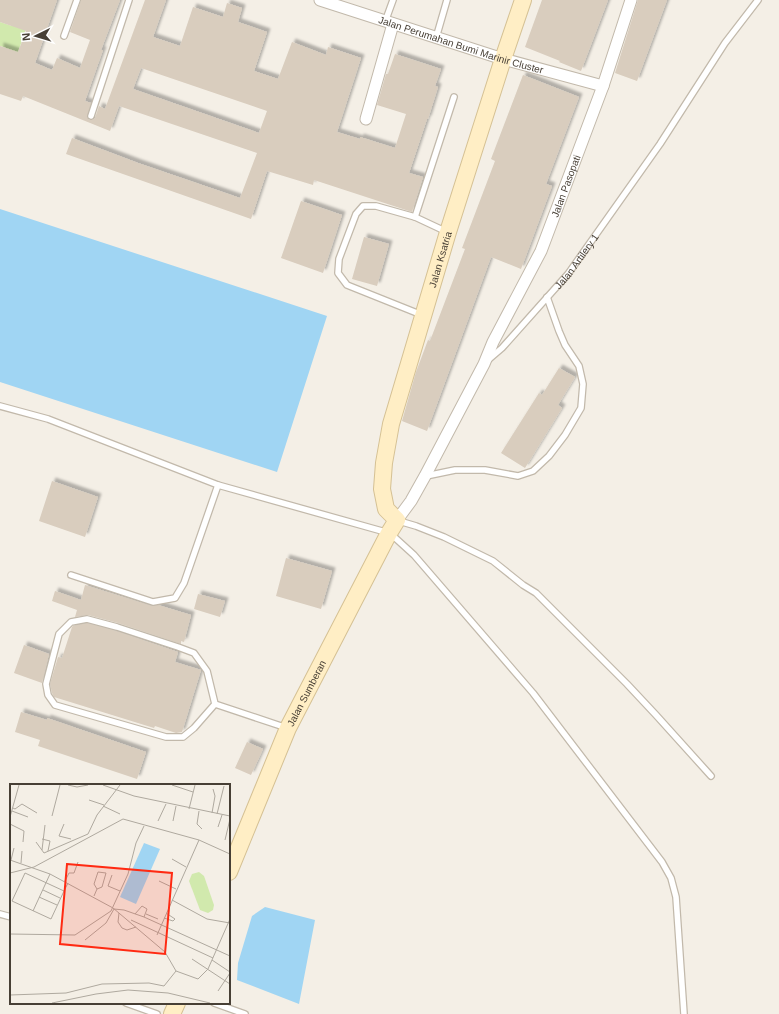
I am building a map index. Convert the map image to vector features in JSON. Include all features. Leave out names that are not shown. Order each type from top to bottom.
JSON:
[{"type":"street","name":"Jalan Perumahan Bumi Marinir Cluster","points":[[320,0],[503,60],[603,86]]},
{"type":"street","name":"Jalan Ksatria","points":[[393,526],[386,509],[382,489],[384,463],[391,424],[448,232],[523,0]]},
{"type":"street","name":"Jalan Pasopati","points":[[484,364],[493,342],[541,251],[603,86],[630,0]]},
{"type":"street","points":[[366,120],[389,23]]},
{"type":"street","name":"Jalan Artilery 1","points":[[393,526],[411,501],[484,364]]},
{"type":"street","name":"Jalan Sumberan","points":[[230,870],[288,728],[393,526]]},
{"type":"street","points":[[172,1014],[177,1004]]},
{"type":"lane","points":[[64,36],[77,0]]},
{"type":"lane","points":[[91,116],[129,0]]},
{"type":"lane","points":[[389,23],[393,0]]},
{"type":"lane","points":[[436,38],[447,0]]},
{"type":"lane","name":"Jalan Artilery 1","points":[[484,364],[502,348],[568,274],[660,144],[725,43],[758,0]]},
{"type":"lane","points":[[414,217],[454,97]]},
{"type":"lane","points":[[423,315],[347,285],[338,273],[339,259],[356,214],[364,206],[376,206],[414,217],[448,232]]},
{"type":"lane","points":[[425,476],[455,470],[485,470],[518,476],[533,471],[549,456],[565,435],[581,408],[583,384],[579,366],[565,346],[547,297]]},
{"type":"lane","points":[[0,406],[48,419],[218,485],[393,526],[416,526],[444,537],[493,561],[522,585],[536,593],[627,684],[710,776]]},
{"type":"lane","points":[[72,575],[153,602],[175,598],[184,583],[218,485]]},
{"type":"lane","points":[[393,526],[414,555],[533,693],[662,862],[671,878],[676,897],[684,1014]]},
{"type":"lane","points":[[87,619],[117,627],[194,653],[207,671],[215,704],[194,728],[183,737],[166,737],[55,704],[48,696],[46,684],[59,634],[71,622],[87,619]]},
{"type":"lane","points":[[215,704],[288,728]]},
{"type":"lane","points":[[0,914],[10,917]]},
{"type":"lane","points":[[129,1004],[157,1014]]},
{"type":"lane","points":[[217,1004],[245,1014]]},
{"type":"green space","points":[[17,12],[30,17],[9,79],[6,48],[0,46],[0,22],[12,26]]},
{"type":"water","points":[[0,209],[327,316],[277,472],[0,382]]},
{"type":"water","points":[[265,907],[315,920],[299,1004],[237,980],[238,963],[252,916]]},
{"type":"building","points":[[0,0],[57,0],[35,63],[52,70],[57,58],[80,68],[90,40],[70,32],[81,0],[120,0],[101,50],[103,50],[85,101],[91,103],[87,116],[90,120],[95,118],[99,106],[105,109],[145,0],[166,0],[153,37],[180,46],[193,7],[223,17],[227,3],[242,8],[238,22],[267,32],[254,71],[278,79],[292,42],[326,55],[328,47],[361,58],[337,132],[360,139],[360,137],[395,148],[406,114],[377,105],[386,74],[388,74],[395,54],[441,69],[435,86],[438,87],[409,173],[423,177],[412,212],[314,180],[313,185],[267,171],[251,219],[66,154],[72,138],[138,163],[240,198],[257,153],[119,106],[110,131],[23,96],[21,101],[0,94],[0,46],[18,52],[26,31],[0,22]],"holes":[[[141,68],[267,111],[259,133],[133,89]]]},
{"type":"building","points":[[542,0],[608,0],[581,71],[525,47]]},
{"type":"building","points":[[638,0],[667,0],[637,81],[615,73]]},
{"type":"building","points":[[523,75],[579,97],[546,184],[552,186],[521,269],[491,257],[427,431],[402,421],[416,372],[428,340],[430,341],[465,249],[462,248],[495,161],[491,159]]},
{"type":"building","points":[[301,201],[342,215],[323,273],[281,258]]},
{"type":"building","points":[[364,237],[389,244],[377,286],[352,279]]},
{"type":"building","points":[[559,368],[575,377],[558,405],[562,408],[525,468],[501,453],[539,393],[542,395]]},
{"type":"building","points":[[52,481],[98,497],[85,537],[39,521]]},
{"type":"building","points":[[286,558],[332,571],[321,609],[276,596]]},
{"type":"building","points":[[85,585],[152,606],[158,605],[191,615],[184,642],[181,641],[181,644],[118,623],[88,615],[75,617],[77,610],[52,601],[55,591],[81,600]]},
{"type":"building","points":[[198,594],[225,601],[220,617],[194,609]]},
{"type":"building","points":[[87,623],[178,652],[175,662],[201,670],[182,732],[176,733],[155,726],[154,728],[54,697],[50,684],[58,657],[62,658],[72,627]]},
{"type":"building","points":[[24,645],[49,654],[42,683],[14,673]]},
{"type":"building","points":[[21,712],[47,720],[47,718],[146,752],[137,779],[38,746],[40,740],[15,732]]},
{"type":"building","points":[[247,742],[263,749],[251,775],[235,768]]}]
